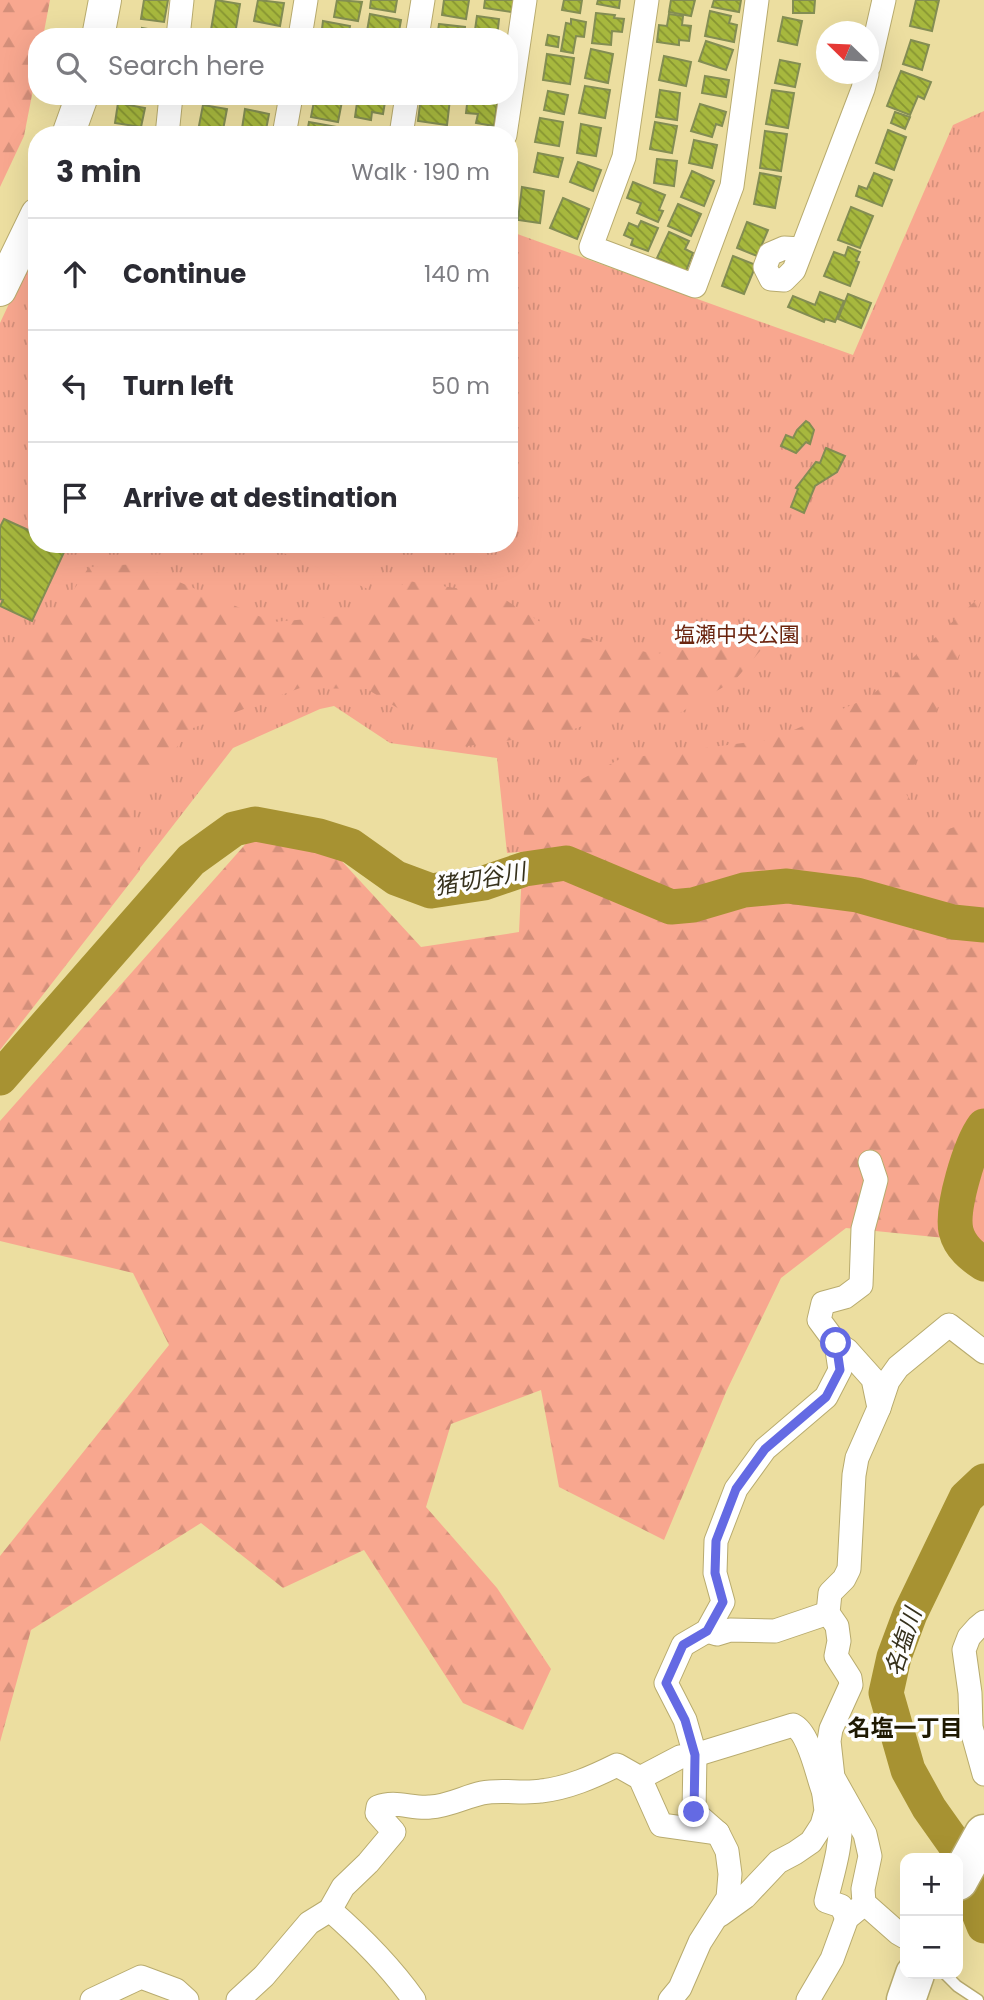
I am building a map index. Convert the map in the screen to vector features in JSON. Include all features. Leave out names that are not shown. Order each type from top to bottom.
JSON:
[{"type":"highway","points":[[906,2000],[913,1979]]},
{"type":"street","points":[[100,28],[105,0]]},
{"type":"street","points":[[178,28],[182,0]]},
{"type":"street","points":[[301,28],[306,0]]},
{"type":"street","points":[[418,28],[423,0]]},
{"type":"street","points":[[518,47],[525,0]]},
{"type":"street","points":[[647,0],[624,157],[591,247],[695,286],[732,186],[757,0]]},
{"type":"street","points":[[879,22],[884,0]]},
{"type":"street","points":[[802,249],[864,84]]},
{"type":"street","points":[[71,126],[79,105]]},
{"type":"street","points":[[167,126],[170,105]]},
{"type":"street","points":[[286,126],[290,105]]},
{"type":"street","points":[[402,126],[406,105]]},
{"type":"street","points":[[506,126],[509,105]]},
{"type":"street","points":[[0,290],[28,232]]},
{"type":"street","points":[[870,1162],[876,1180],[863,1229],[861,1285],[845,1297],[823,1303],[819,1320],[836,1343],[847,1350],[873,1379],[879,1408]]},
{"type":"street","points":[[808,2000],[856,1911],[870,1856],[865,1834],[833,1777],[829,1741],[831,1729],[851,1685],[850,1678],[836,1656],[839,1640],[837,1626],[828,1613],[830,1593],[844,1579],[849,1569],[857,1458],[888,1381],[898,1367],[948,1325],[984,1352]]},
{"type":"street","points":[[670,2000],[680,1988],[700,1942],[728,1898],[730,1874],[727,1852],[718,1833],[694,1812],[695,1755],[685,1720],[666,1683],[683,1645],[707,1631],[723,1602],[715,1573],[716,1541],[736,1489],[765,1449],[826,1397],[840,1370],[836,1343]]},
{"type":"street","points":[[707,1631],[717,1634],[730,1630],[775,1631],[828,1613]]},
{"type":"street","points":[[984,1622],[969,1637],[964,1650],[971,1727],[984,1774]]},
{"type":"street","points":[[639,1778],[680,1757],[695,1755],[793,1725],[799,1728],[814,1759],[824,1795],[827,1811],[822,1825],[811,1842],[778,1862],[745,1897],[715,1919]]},
{"type":"street","points":[[238,2000],[264,1976],[309,1923],[330,1910],[343,1887],[394,1832],[377,1813],[378,1807],[386,1804],[429,1808],[483,1793],[540,1791],[565,1787],[617,1765],[639,1778],[661,1825],[718,1833]]},
{"type":"street","points":[[824,1795],[840,1817],[839,1839],[826,1900],[856,1911],[900,1934]]},
{"type":"street","points":[[330,1910],[392,1971],[414,2000]]},
{"type":"street","points":[[92,2000],[141,1977],[176,1990],[187,2000]]},
{"type":"lane","points":[[950,1979],[978,2000]]},
{"type":"green space","points":[[0,0],[50,0],[45,28],[28,28],[30,105],[24,136],[0,187]]},
{"type":"green space","name":"塩瀬中央公園","points":[[984,111],[984,898],[576,847],[507,853],[497,758],[390,743],[334,706],[320,709],[233,748],[0,1049],[0,323],[28,263],[28,553],[518,553],[518,234],[853,355],[953,125]]},
{"type":"green space","points":[[283,553],[383,553],[368,589]]},
{"type":"green space","points":[[137,564],[273,622],[355,615],[408,581],[496,594],[556,632],[655,654],[773,636],[735,680],[673,717],[613,715],[563,733],[460,747],[367,689],[300,688],[193,728],[131,801],[140,870],[0,1050],[0,653],[40,640],[89,567]]},
{"type":"green space","points":[[984,593],[904,791],[934,834],[984,817],[984,1242],[846,1228],[781,1278],[726,1392],[664,1540],[559,1487],[541,1390],[451,1424],[426,1507],[497,1588],[551,1669],[523,1730],[463,1703],[364,1550],[283,1588],[201,1523],[31,1630],[0,1742],[0,1556],[169,1345],[133,1273],[0,1241],[0,1121],[250,839],[338,857],[421,947],[519,932],[525,809],[620,759],[773,739],[870,697]]},
{"type":"building","points":[[144,0],[168,0],[164,22],[141,19]]},
{"type":"building","points":[[216,0],[240,4],[236,28],[211,28]]},
{"type":"building","points":[[258,0],[284,3],[280,26],[254,21]]},
{"type":"building","points":[[337,0],[362,2],[358,21],[334,17]]},
{"type":"building","points":[[371,0],[397,0],[395,12],[370,8]]},
{"type":"building","points":[[444,0],[469,0],[466,19],[442,15]]},
{"type":"building","points":[[485,0],[514,0],[512,12],[484,8]]},
{"type":"building","points":[[564,0],[582,0],[580,13],[562,10]]},
{"type":"building","points":[[598,0],[620,0],[619,8],[597,4]]},
{"type":"building","points":[[671,0],[695,0],[691,16],[669,12]]},
{"type":"building","points":[[714,0],[741,0],[739,12],[712,7]]},
{"type":"building","points":[[793,0],[815,0],[814,13],[793,13]]},
{"type":"building","points":[[916,0],[939,0],[932,31],[910,26]]},
{"type":"building","points":[[710,11],[731,16],[729,23],[737,25],[734,42],[705,36]]},
{"type":"building","points":[[596,13],[624,19],[622,32],[612,31],[611,45],[592,43]]},
{"type":"building","points":[[370,14],[401,20],[400,28],[368,28]]},
{"type":"building","points":[[669,14],[683,16],[682,25],[691,26],[689,41],[679,40],[679,45],[657,42],[659,25],[667,26]]},
{"type":"building","points":[[477,16],[499,19],[498,28],[475,28]]},
{"type":"building","points":[[783,17],[802,21],[797,45],[778,41]]},
{"type":"building","points":[[571,19],[586,22],[584,37],[576,36],[573,53],[561,51],[566,23],[571,24]]},
{"type":"building","points":[[323,21],[350,26],[350,28],[322,28]]},
{"type":"building","points":[[439,24],[465,27],[465,28],[438,28]]},
{"type":"building","points":[[548,35],[559,37],[558,47],[546,45]]},
{"type":"building","points":[[911,40],[929,45],[922,70],[903,64]]},
{"type":"building","points":[[706,41],[733,50],[726,70],[699,61]]},
{"type":"building","points":[[591,49],[613,54],[608,83],[585,78]]},
{"type":"building","points":[[547,54],[574,58],[570,84],[543,80]]},
{"type":"building","points":[[664,56],[691,62],[686,86],[659,80]]},
{"type":"building","points":[[780,60],[800,64],[795,87],[775,83]]},
{"type":"building","points":[[901,71],[931,82],[924,99],[918,96],[910,115],[887,106]]},
{"type":"building","points":[[705,76],[729,80],[726,97],[702,93]]},
{"type":"building","points":[[585,86],[610,90],[605,118],[579,113]]},
{"type":"building","points":[[660,90],[680,93],[677,120],[656,117]]},
{"type":"building","points":[[772,90],[794,93],[788,128],[766,124]]},
{"type":"building","points":[[548,91],[568,95],[564,114],[544,110]]},
{"type":"building","points":[[700,104],[726,112],[722,126],[716,124],[712,137],[691,131]]},
{"type":"building","points":[[118,105],[145,108],[141,126],[115,123]]},
{"type":"building","points":[[203,105],[227,109],[224,126],[199,126]]},
{"type":"building","points":[[313,105],[341,105],[338,122],[311,117]]},
{"type":"building","points":[[357,105],[384,105],[383,114],[372,112],[371,120],[355,117]]},
{"type":"building","points":[[420,105],[449,105],[447,125],[418,121]]},
{"type":"building","points":[[467,105],[497,105],[494,126],[476,123],[478,114],[466,113]]},
{"type":"building","points":[[245,109],[269,114],[267,126],[242,126]]},
{"type":"building","points":[[895,112],[910,117],[905,129],[891,123]]},
{"type":"building","points":[[540,118],[563,122],[559,146],[535,142]]},
{"type":"building","points":[[309,122],[331,126],[308,126]]},
{"type":"building","points":[[655,122],[677,126],[672,153],[650,149]]},
{"type":"building","points":[[581,124],[601,128],[596,156],[577,153]]},
{"type":"building","points":[[888,130],[906,137],[894,170],[876,163]]},
{"type":"building","points":[[765,131],[787,134],[781,171],[760,168]]},
{"type":"building","points":[[694,140],[717,145],[712,168],[689,163]]},
{"type":"building","points":[[538,153],[563,158],[558,177],[534,172]]},
{"type":"building","points":[[657,159],[677,161],[674,186],[654,183]]},
{"type":"building","points":[[578,162],[601,170],[593,191],[570,182]]},
{"type":"building","points":[[692,171],[714,181],[704,206],[681,197]]},
{"type":"building","points":[[760,173],[781,177],[775,208],[754,204]]},
{"type":"building","points":[[874,173],[892,180],[882,206],[856,196],[859,186],[867,189]]},
{"type":"building","points":[[633,182],[665,195],[658,222],[637,213],[641,203],[627,198]]},
{"type":"building","points":[[522,187],[544,191],[540,223],[518,220]]},
{"type":"building","points":[[563,198],[589,209],[577,239],[550,228]]},
{"type":"building","points":[[678,204],[701,214],[691,236],[668,226]]},
{"type":"building","points":[[851,207],[873,216],[860,248],[838,240]]},
{"type":"building","points":[[641,221],[658,228],[648,251],[631,245],[633,239],[624,235],[629,223],[638,227]]},
{"type":"building","points":[[747,222],[768,230],[757,256],[737,248]]},
{"type":"building","points":[[669,232],[689,241],[685,249],[693,253],[686,271],[657,258]]},
{"type":"building","points":[[848,247],[860,252],[850,286],[824,276],[834,252],[845,256]]},
{"type":"building","points":[[733,256],[756,265],[744,294],[722,286]]},
{"type":"building","points":[[820,292],[844,301],[835,322],[825,319],[824,322],[788,307],[793,296],[815,305]]},
{"type":"building","points":[[848,294],[871,303],[861,328],[838,319]]},
{"type":"building","points":[[806,421],[814,430],[810,444],[806,442],[796,453],[781,446],[786,435],[793,438]]},
{"type":"building","points":[[826,448],[845,456],[837,472],[815,486],[804,513],[791,507],[798,489],[796,488],[816,462],[820,463]]},
{"type":"building","points":[[4,519],[28,530],[28,553],[64,553],[32,621],[0,606],[3,600],[0,599],[0,527]]},
{"type":"waterway","name":"猪切谷川","points":[[0,1078],[191,860],[234,829],[255,824],[319,836],[351,846],[396,878],[431,891],[484,883],[525,869],[566,863],[671,907],[693,905],[744,890],[787,886],[857,895],[953,922],[984,925]]},
{"type":"waterway","name":"名塩川","points":[[984,1126],[973,1147],[963,1177],[955,1221],[960,1242],[984,1264]]},
{"type":"waterway","name":"名塩川","points":[[984,1481],[966,1498],[910,1614],[894,1657],[886,1693],[908,1770],[929,1808],[958,1849],[984,1926]]},
{"type":"district","name":"名塩一丁目","points":[[905,1728]]},
{"type":"route","points":[[694,1812],[695,1755],[685,1720],[666,1683],[683,1645],[707,1631],[723,1602],[715,1573],[716,1541],[736,1489],[765,1449],[826,1397],[840,1370],[836,1343]]}]
